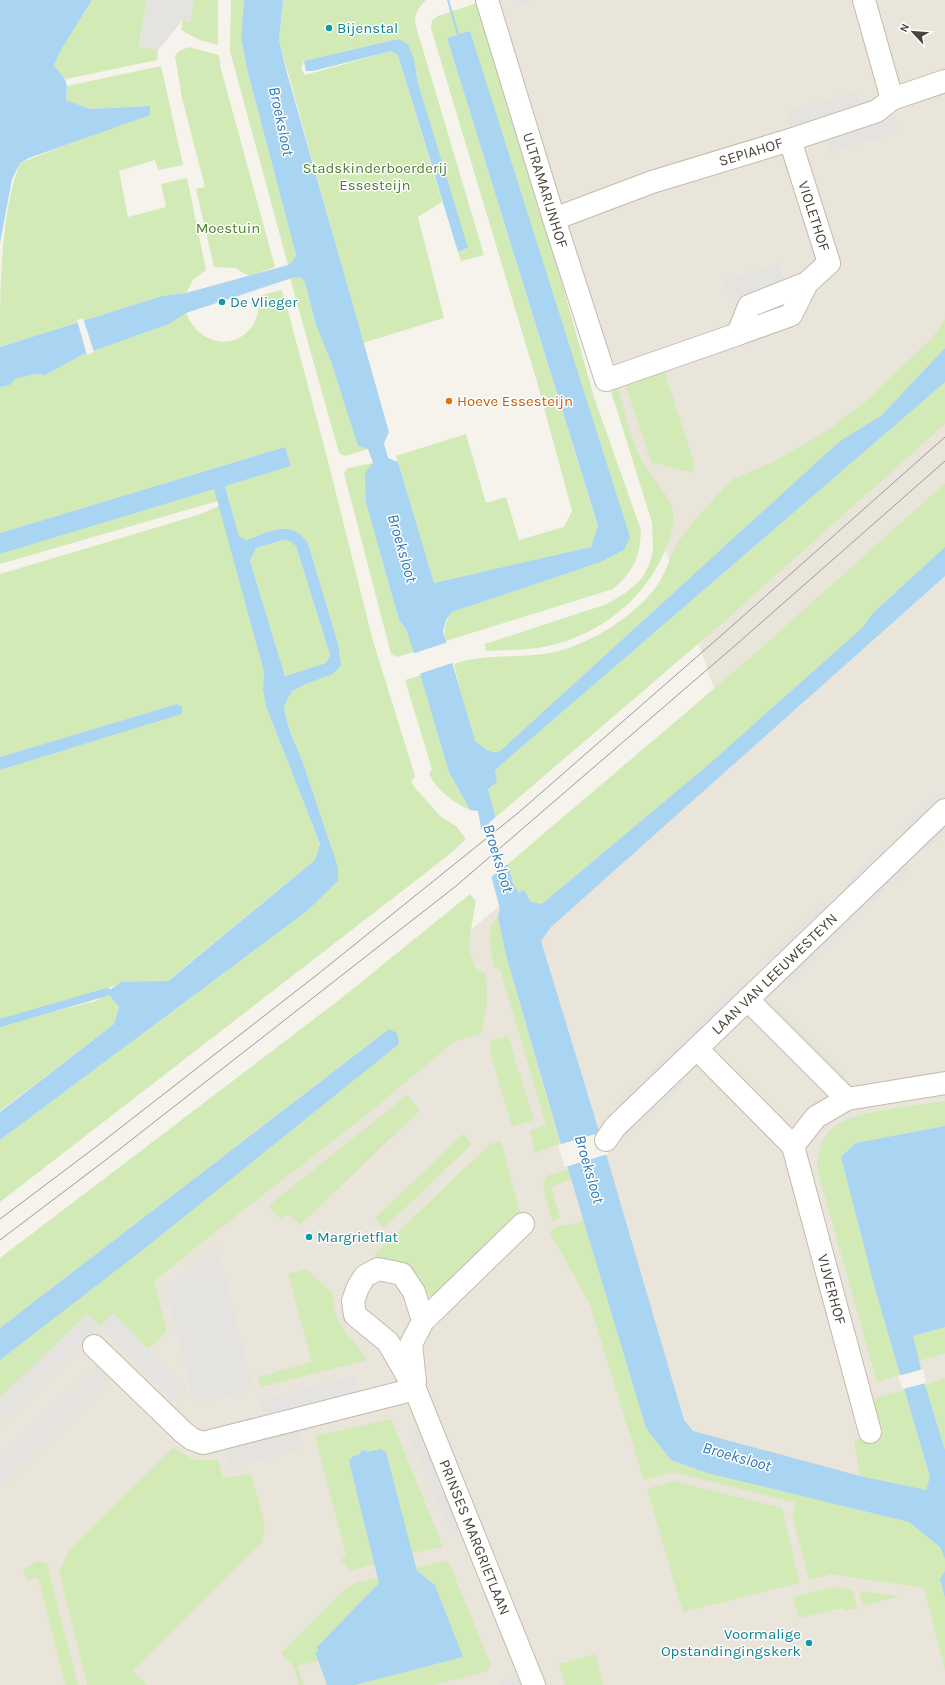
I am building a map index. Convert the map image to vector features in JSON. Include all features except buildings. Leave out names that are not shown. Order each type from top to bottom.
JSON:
[{"type":"street","name":"ULTRAMARIJNHOF","points":[[487,0],[554,219],[606,380]]},
{"type":"street","points":[[864,0],[892,99]]},
{"type":"street","name":"SEPIAHOF","points":[[554,219],[652,182],[790,140],[877,111],[892,99],[945,81]]},
{"type":"street","name":"VIOLETHOF","points":[[606,380],[738,334],[749,306],[808,283],[829,263],[790,140]]},
{"type":"street","name":"LAAN VAN LEEUWESTEYN","points":[[606,1140],[615,1127],[945,810]]},
{"type":"street","points":[[748,1000],[847,1099]]},
{"type":"street","name":"VIJVERHOF","points":[[697,1049],[793,1146],[870,1432]]},
{"type":"street","points":[[793,1146],[816,1117],[847,1099],[945,1083]]},
{"type":"street","name":"PRINSES MARGRIETLAAN","points":[[415,1389],[411,1344],[423,1321],[522,1224]]},
{"type":"street","name":"PRINSES MARGRIETLAAN","points":[[423,1321],[414,1292],[402,1274],[378,1269],[365,1276],[358,1287],[353,1301],[355,1315],[388,1342],[415,1389],[534,1685]]},
{"type":"street","points":[[94,1346],[192,1439],[203,1443],[415,1389]]},
{"type":"shaded area","points":[[147,0],[194,0],[190,22],[183,20],[158,50],[139,47]]},
{"type":"shaded area","points":[[474,0],[945,0],[945,1685],[0,1685],[0,1291],[404,985],[725,720]]},
{"type":"shaded area","points":[[512,0],[537,0],[514,7]]},
{"type":"shaded area","points":[[857,90],[861,105],[791,128],[786,112]]},
{"type":"shaded area","points":[[895,116],[900,131],[831,153],[826,138]]},
{"type":"shaded area","points":[[779,263],[784,281],[730,298],[724,280]]},
{"type":"shaded area","points":[[939,792],[944,797],[907,833],[902,828]]},
{"type":"shaded area","points":[[945,823],[945,832],[925,851],[921,846]]},
{"type":"shaded area","points":[[886,844],[890,849],[850,888],[846,883]]},
{"type":"shaded area","points":[[904,864],[909,868],[873,902],[868,897]]},
{"type":"shaded area","points":[[827,900],[832,904],[769,966],[764,960]]},
{"type":"shaded area","points":[[848,917],[852,922],[789,983],[784,978]]},
{"type":"shaded area","points":[[747,977],[751,982],[619,1108],[615,1104]]},
{"type":"shaded area","points":[[771,1001],[846,1078],[840,1083],[765,1006]]},
{"type":"shaded area","points":[[680,1078],[685,1083],[626,1140],[621,1135]]},
{"type":"shaded area","points":[[217,1247],[253,1389],[194,1404],[166,1288]]},
{"type":"shaded area","points":[[113,1313],[188,1389],[174,1402],[100,1327],[0,1425],[0,1398],[87,1314],[100,1326]]},
{"type":"shaded area","points":[[99,1363],[114,1377],[0,1488],[0,1460]]},
{"type":"shaded area","points":[[355,1376],[359,1395],[265,1419],[260,1400]]},
{"type":"shaded area","points":[[417,1428],[460,1533],[452,1536],[408,1432]]},
{"type":"shaded area","points":[[299,1431],[303,1449],[230,1468],[226,1449]]},
{"type":"shaded area","points":[[516,1675],[520,1685],[500,1685],[498,1682]]},
{"type":"green space","points":[[92,0],[147,0],[139,46],[158,50],[157,60],[66,79],[54,67],[61,50]]},
{"type":"green space","points":[[194,0],[218,0],[218,45],[200,40],[181,30],[183,20],[190,22]]},
{"type":"green space","points":[[231,0],[244,0],[241,37],[247,69],[296,255],[293,261],[288,265],[230,51]]},
{"type":"green space","name":"Stadskinderboerderij Essesteijn","points":[[283,0],[426,0],[418,10],[415,23],[484,255],[461,261],[458,252],[467,249],[418,83],[414,59],[398,39],[304,61],[301,69],[305,75],[391,51],[398,55],[442,202],[418,217],[444,318],[363,343],[279,40]]},
{"type":"green space","points":[[477,3],[548,233],[594,397],[641,530],[637,556],[631,570],[613,589],[446,641],[445,626],[452,612],[601,562],[624,550],[470,31],[447,38],[598,527],[592,547],[434,583],[396,456],[466,434],[486,503],[506,497],[519,540],[564,527],[572,511],[538,385],[431,28],[432,20],[438,16]]},
{"type":"green space","name":"Moestuin","points":[[189,47],[219,55],[221,69],[275,267],[249,276],[235,268],[214,267],[196,189],[205,187],[182,98],[175,56],[179,51]]},
{"type":"green space","points":[[161,66],[183,165],[158,170],[155,160],[119,171],[128,217],[166,207],[161,184],[187,178],[206,270],[193,280],[186,293],[162,296],[0,347],[2,253],[8,205],[13,183],[20,163],[89,136],[150,106],[90,109],[66,100],[67,86]]},
{"type":"green space","points":[[290,278],[301,278],[305,282],[316,325],[368,449],[345,456],[339,453]]},
{"type":"green space","points":[[281,290],[284,296],[328,461],[373,641],[415,776],[411,782],[441,817],[456,826],[466,839],[450,854],[0,1202],[0,1140],[307,911],[338,881],[338,867],[302,760],[290,732],[284,709],[292,691],[333,674],[338,644],[308,543],[301,535],[287,529],[272,531],[246,540],[239,536],[225,485],[291,466],[285,447],[0,533],[0,387],[10,385],[15,379],[34,374],[45,375],[82,355],[169,324],[186,313],[195,328],[206,337],[219,341],[232,341],[243,336],[252,326],[258,313],[259,296]]},
{"type":"green space","points":[[945,319],[945,348],[882,415],[840,441],[500,751],[487,750],[475,742],[467,718],[454,664],[480,658],[546,654],[559,651],[602,633],[629,615],[641,604],[660,581],[673,551],[683,535],[727,484],[733,479],[775,461],[828,430],[865,402],[933,337]]},
{"type":"green space","points":[[664,370],[694,462],[693,473],[651,462],[624,381]]},
{"type":"green space","points":[[945,382],[945,424],[719,626],[495,818],[488,789],[497,782],[495,770]]},
{"type":"green space","points":[[617,385],[636,449],[643,463],[668,498],[673,511],[672,531],[662,557],[649,580],[637,595],[624,608],[592,630],[575,638],[537,648],[486,651],[485,644],[607,604],[627,592],[642,578],[649,565],[653,551],[652,523],[610,387]]},
{"type":"green space","points":[[373,463],[366,503],[399,620],[406,629],[414,652],[397,657],[391,654],[344,473],[348,468]]},
{"type":"green space","points":[[945,483],[945,547],[872,614],[863,627],[708,765],[542,904],[531,902],[524,890],[519,893],[513,883],[508,864],[750,658]]},
{"type":"green space","points":[[214,488],[218,501],[0,564],[0,554]]},
{"type":"green space","points":[[219,506],[264,672],[263,690],[266,706],[320,844],[315,860],[167,981],[121,983],[94,994],[0,1020],[0,770],[182,714],[182,708],[177,704],[0,757],[0,574],[198,515]]},
{"type":"green space","points":[[283,540],[290,541],[296,546],[330,655],[326,663],[285,676],[250,561],[256,548]]},
{"type":"green space","points":[[421,675],[449,772],[470,810],[457,804],[446,796],[429,774],[432,769],[405,680]]},
{"type":"green space","points":[[470,894],[476,901],[468,946],[475,968],[486,973],[487,1004],[481,1034],[455,1041],[365,1116],[196,1247],[154,1282],[167,1331],[148,1349],[113,1313],[100,1327],[87,1314],[0,1398],[0,1360],[144,1249],[399,1044],[397,1033],[388,1029],[0,1328],[0,1258],[339,1000]]},
{"type":"green space","points":[[498,917],[506,955],[560,1144],[535,1153],[530,1131],[546,1125],[500,969],[494,967],[490,947],[490,934],[491,928]]},
{"type":"green space","points":[[109,994],[119,1007],[114,1024],[0,1111],[0,1026],[95,1001]]},
{"type":"green space","points":[[508,1036],[534,1120],[512,1127],[490,1052],[491,1041]]},
{"type":"green space","points":[[407,1095],[420,1110],[300,1225],[288,1214],[282,1220],[268,1206]]},
{"type":"green space","points":[[945,1101],[945,1126],[856,1143],[841,1157],[874,1285],[900,1375],[877,1382],[817,1168],[819,1151],[823,1140],[834,1127],[856,1116]]},
{"type":"green space","points":[[463,1134],[472,1144],[384,1228],[375,1218]]},
{"type":"green space","points":[[501,1141],[521,1216],[433,1299],[396,1262],[378,1260],[374,1255],[490,1144]]},
{"type":"green space","points":[[568,1169],[571,1179],[551,1187],[560,1218],[552,1221],[543,1186],[546,1176]]},
{"type":"green space","points":[[584,1221],[646,1428],[671,1460],[707,1473],[909,1522],[940,1547],[945,1559],[945,1571],[940,1579],[945,1598],[945,1670],[924,1588],[832,1574],[809,1580],[792,1516],[796,1503],[673,1472],[644,1480],[589,1302],[550,1233],[554,1228]]},
{"type":"green space","points":[[306,1269],[333,1294],[336,1315],[340,1323],[367,1360],[261,1387],[258,1377],[312,1362],[288,1274]]},
{"type":"green space","points":[[945,1327],[945,1353],[919,1361],[913,1336]]},
{"type":"green space","points":[[945,1378],[945,1450],[925,1385]]},
{"type":"green space","points":[[905,1390],[930,1477],[926,1491],[860,1476],[854,1440],[883,1432],[874,1403],[876,1398]]},
{"type":"green space","points":[[391,1419],[443,1547],[412,1553],[386,1452],[380,1449],[367,1452],[365,1450],[361,1451],[360,1454],[352,1457],[349,1461],[374,1564],[350,1571],[341,1560],[346,1555],[315,1436]]},
{"type":"green space","points":[[173,1448],[195,1460],[218,1460],[223,1479],[251,1473],[265,1526],[262,1542],[133,1671],[147,1685],[87,1685],[59,1571],[68,1552]]},
{"type":"green space","points":[[673,1481],[782,1508],[800,1583],[683,1612],[647,1489]]},
{"type":"green space","points":[[448,1560],[491,1666],[488,1671],[434,1685],[355,1685],[463,1657],[435,1585],[417,1571],[416,1568]]},
{"type":"green space","points":[[37,1561],[47,1563],[78,1685],[65,1685],[38,1577],[27,1580],[23,1569]]},
{"type":"green space","points":[[378,1578],[379,1583],[317,1647],[318,1652],[315,1653],[318,1661],[298,1666],[303,1685],[299,1685],[294,1667],[281,1653],[346,1588],[358,1582]]},
{"type":"green space","points":[[833,1587],[853,1590],[857,1608],[844,1611],[842,1608],[799,1618],[793,1597]]},
{"type":"green space","points":[[859,1591],[899,1596],[863,1606]]},
{"type":"green space","points":[[595,1654],[603,1685],[565,1685],[559,1664]]},
{"type":"water","points":[[0,0],[92,0],[61,50],[54,66],[66,81],[66,100],[90,109],[150,106],[150,115],[29,158],[20,163],[12,179],[0,243]]},
{"type":"water","name":"Broeksloot","points":[[244,0],[283,0],[279,40],[287,73],[389,432],[384,443],[388,458],[398,462],[434,583],[591,547],[598,526],[447,38],[457,35],[447,0],[449,0],[459,34],[470,31],[630,537],[624,550],[601,562],[452,612],[446,620],[443,631],[475,741],[486,749],[493,752],[500,751],[840,441],[882,415],[945,348],[945,382],[495,770],[497,782],[488,789],[513,883],[519,893],[524,890],[531,902],[542,904],[708,765],[863,627],[872,614],[945,547],[945,576],[551,927],[541,941],[609,1164],[684,1420],[693,1431],[860,1476],[926,1490],[930,1477],[874,1285],[841,1157],[856,1143],[945,1126],[945,1327],[913,1336],[925,1385],[945,1450],[945,1559],[940,1547],[909,1522],[707,1473],[671,1460],[646,1428],[571,1179],[506,955],[498,917],[500,909],[487,860],[478,811],[470,810],[449,772],[414,653],[406,629],[399,620],[366,503],[365,473],[373,463],[368,449],[358,446],[332,364],[316,325],[305,282],[301,278],[295,277],[186,313],[169,324],[82,355],[45,375],[34,374],[15,379],[10,385],[0,387],[0,347],[162,296],[186,293],[288,265],[293,261],[296,255],[247,69],[241,37]]},
{"type":"water","points":[[398,39],[408,44],[414,59],[418,83],[468,248],[458,252],[398,55],[391,51],[313,71],[306,71],[304,61]]},
{"type":"water","points":[[285,447],[291,466],[225,486],[239,536],[246,540],[272,531],[287,529],[301,535],[308,543],[338,644],[341,665],[333,674],[292,691],[284,709],[290,732],[302,760],[338,867],[338,881],[307,911],[0,1140],[0,1112],[114,1024],[119,1007],[107,992],[121,982],[168,981],[315,860],[320,844],[266,706],[263,690],[264,672],[214,489],[0,554],[0,533]],"holes":[[[283,540],[290,541],[296,546],[330,655],[326,663],[285,676],[250,561],[256,548]]]},
{"type":"water","points":[[177,704],[182,707],[182,714],[0,770],[0,757]]},
{"type":"water","points":[[389,1029],[397,1033],[399,1044],[144,1249],[0,1360],[0,1328]]},
{"type":"water","points":[[380,1449],[386,1452],[417,1571],[435,1585],[463,1657],[355,1685],[327,1685],[315,1652],[318,1651],[317,1647],[379,1583],[349,1461],[352,1457],[360,1454],[361,1451],[365,1450],[367,1452]]},
{"type":"water","points":[[945,1571],[945,1598],[940,1579]]},
{"type":"pier","points":[[83,318],[94,352],[87,355],[77,320]]},
{"type":"pier","points":[[448,642],[455,662],[419,674],[412,654]]},
{"type":"pier","points":[[497,816],[509,863],[490,878],[480,831]]},
{"type":"pier","points":[[602,1132],[608,1154],[565,1167],[558,1145]]},
{"type":"pier","points":[[923,1369],[926,1383],[903,1389],[898,1376]]},
{"type":"waterway","points":[[0,1023],[107,992]]},
{"type":"tram line","points":[[0,1219],[97,1146],[318,974],[518,813],[945,437]]},
{"type":"tram line","points":[[0,1240],[107,1159],[456,886],[738,643],[945,461]]},
{"type":"place","name":"Bijenstal","points":[[329,28]]},
{"type":"place","name":"De Vlieger","points":[[222,302]]},
{"type":"place","name":"Hoeve Essesteijn","points":[[449,401]]},
{"type":"place","name":"Margrietflat","points":[[309,1237]]},
{"type":"place","name":"Voormalige Opstandingingskerk","points":[[809,1643]]}]
